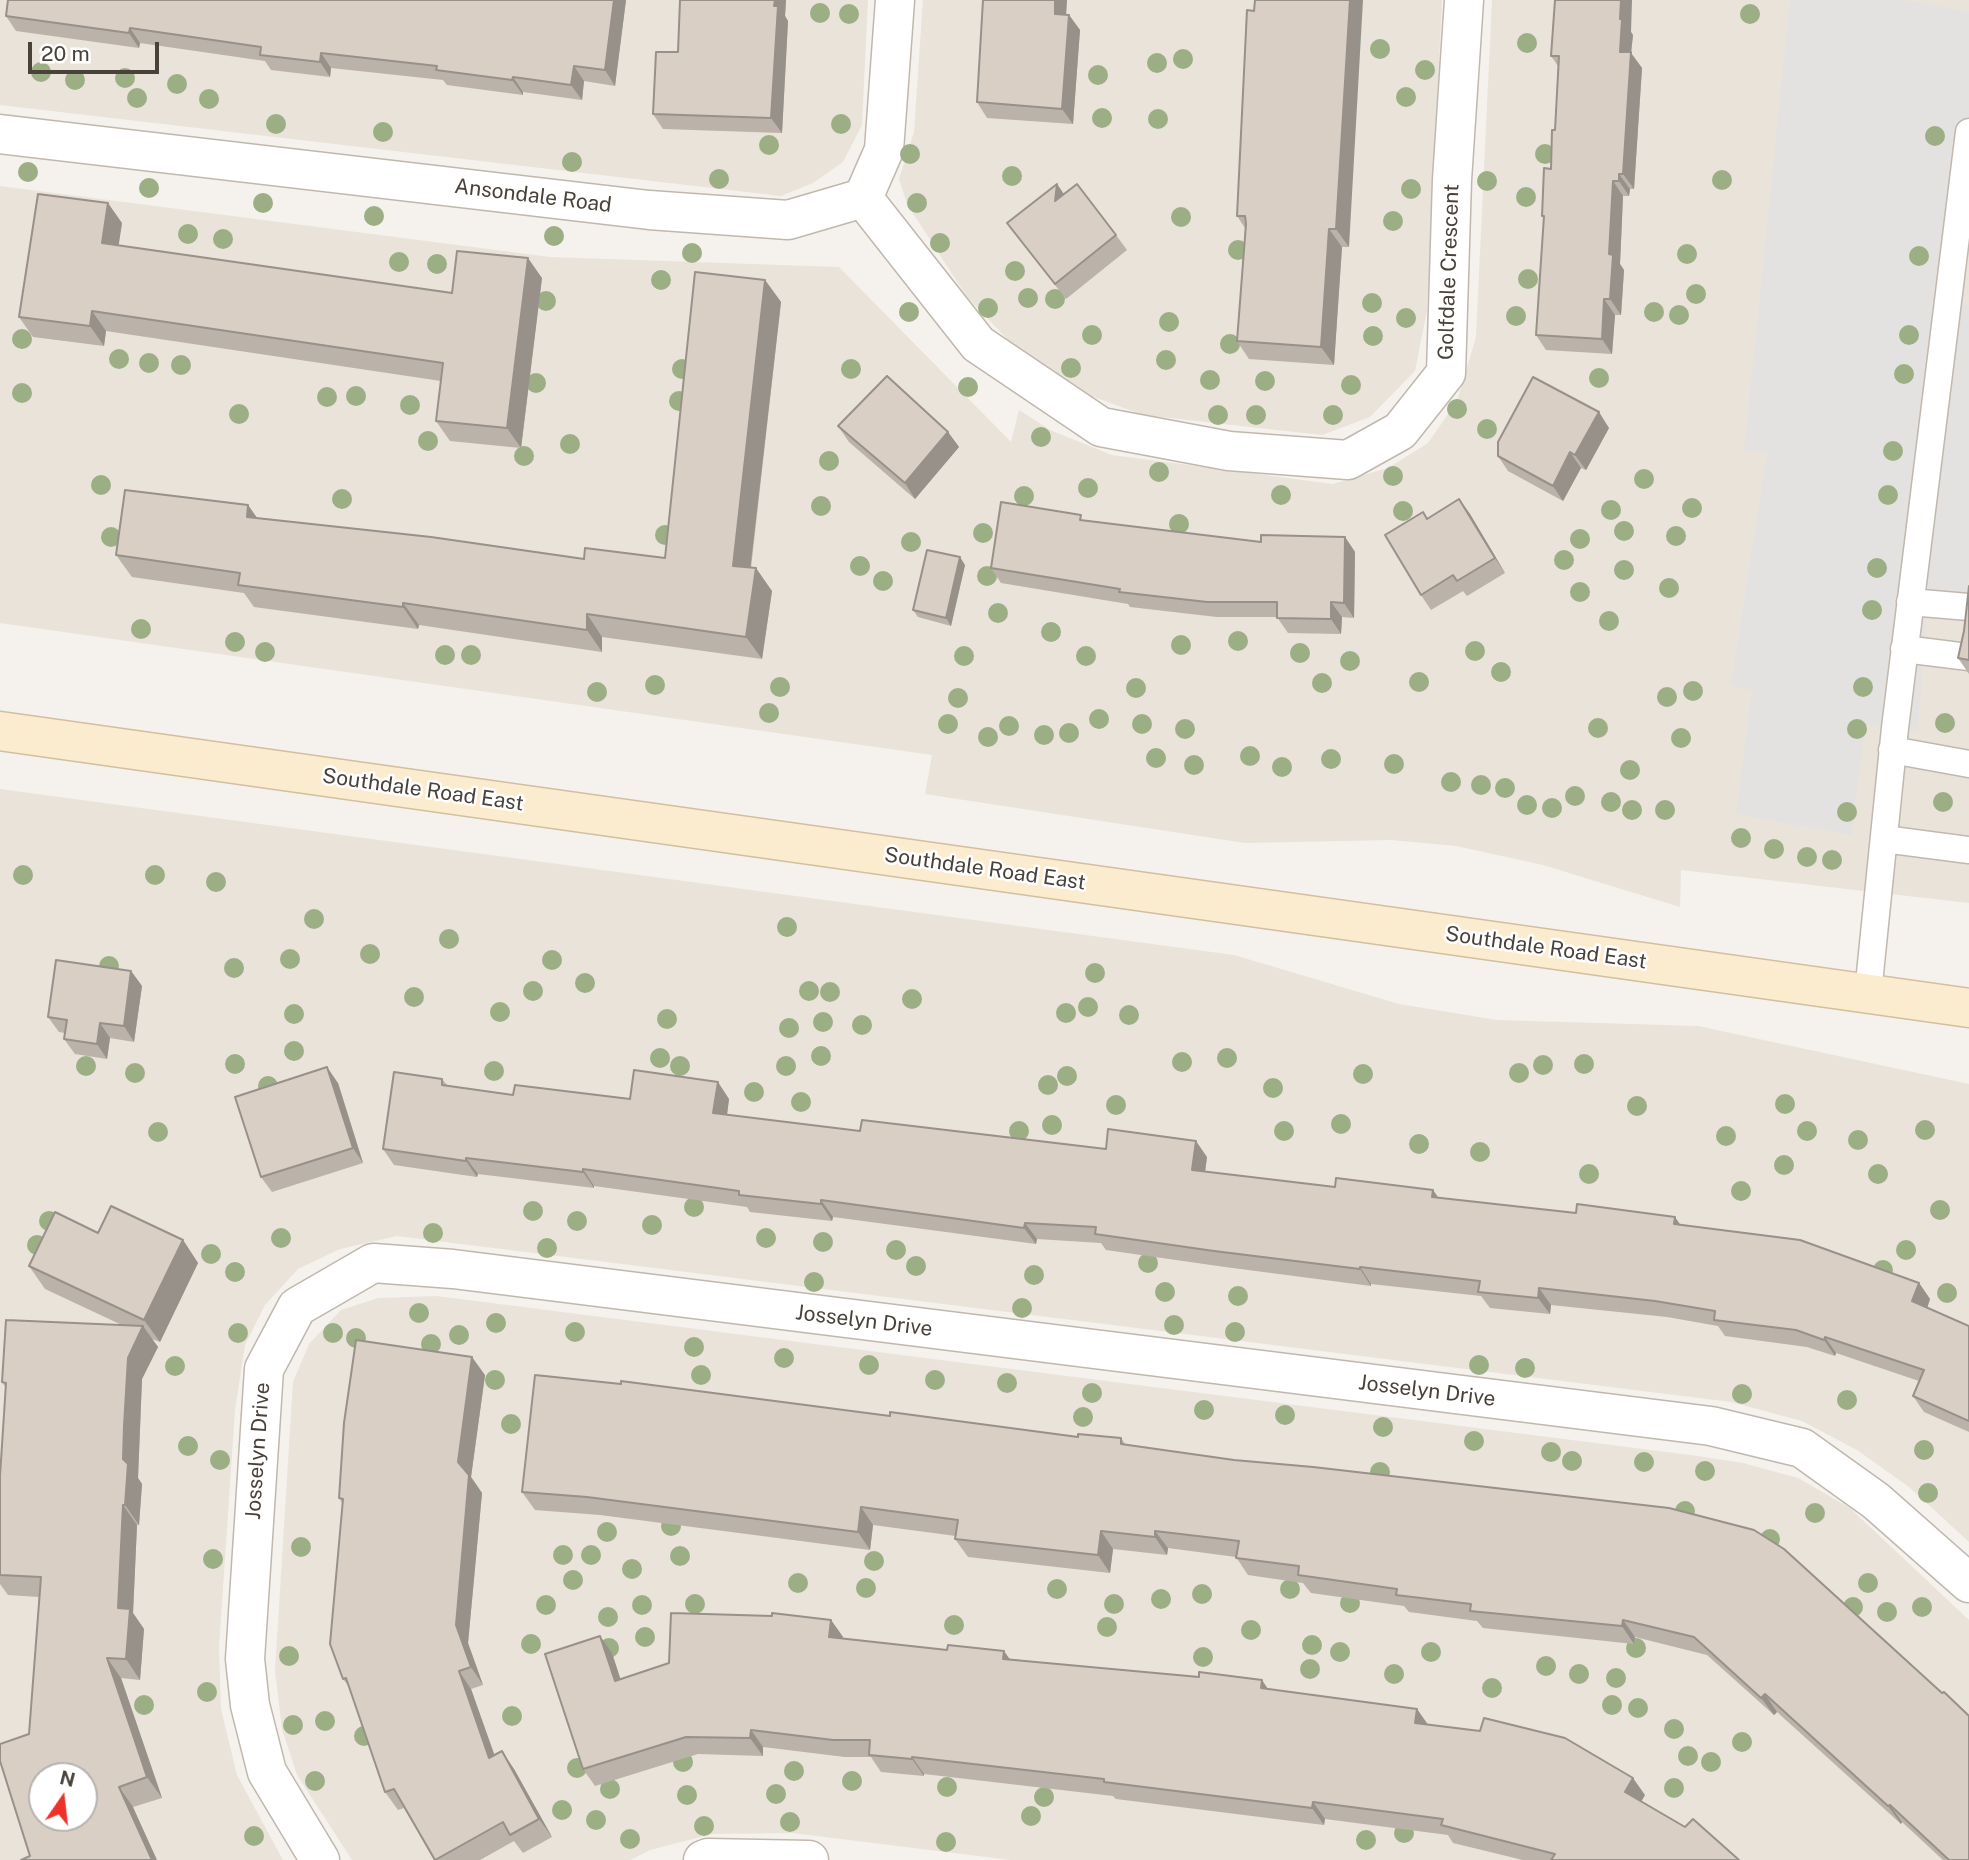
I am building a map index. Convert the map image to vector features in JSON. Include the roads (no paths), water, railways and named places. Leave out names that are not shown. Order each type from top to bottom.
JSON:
[{"type":"main road","name":"Southdale Road East","points":[[0,731],[1969,1008]]},
{"type":"street","points":[[863,198],[884,149],[895,0]]},
{"type":"street","name":"Golfdale Crescent","points":[[863,198],[978,344],[1101,427],[1229,451],[1348,460],[1400,431],[1446,373],[1452,180],[1465,0]]},
{"type":"street","name":"Ansondale Road","points":[[0,134],[663,211],[788,220],[863,198]]},
{"type":"street","name":"Josselyn Drive","points":[[320,1860],[267,1772],[250,1705],[245,1659],[264,1369],[297,1307],[373,1263],[453,1269],[1711,1426],[1802,1448],[1876,1501],[1969,1583]]},
{"type":"street","points":[[703,1860],[809,1860]]},
{"type":"lane","points":[[1868,993],[1910,602],[1962,244],[1969,132]]},
{"type":"lane","points":[[1910,602],[1969,607]]},
{"type":"lane","points":[[1905,649],[1969,657]]},
{"type":"lane","points":[[1892,750],[1969,764]]},
{"type":"lane","points":[[1884,839],[1969,850]]}]
